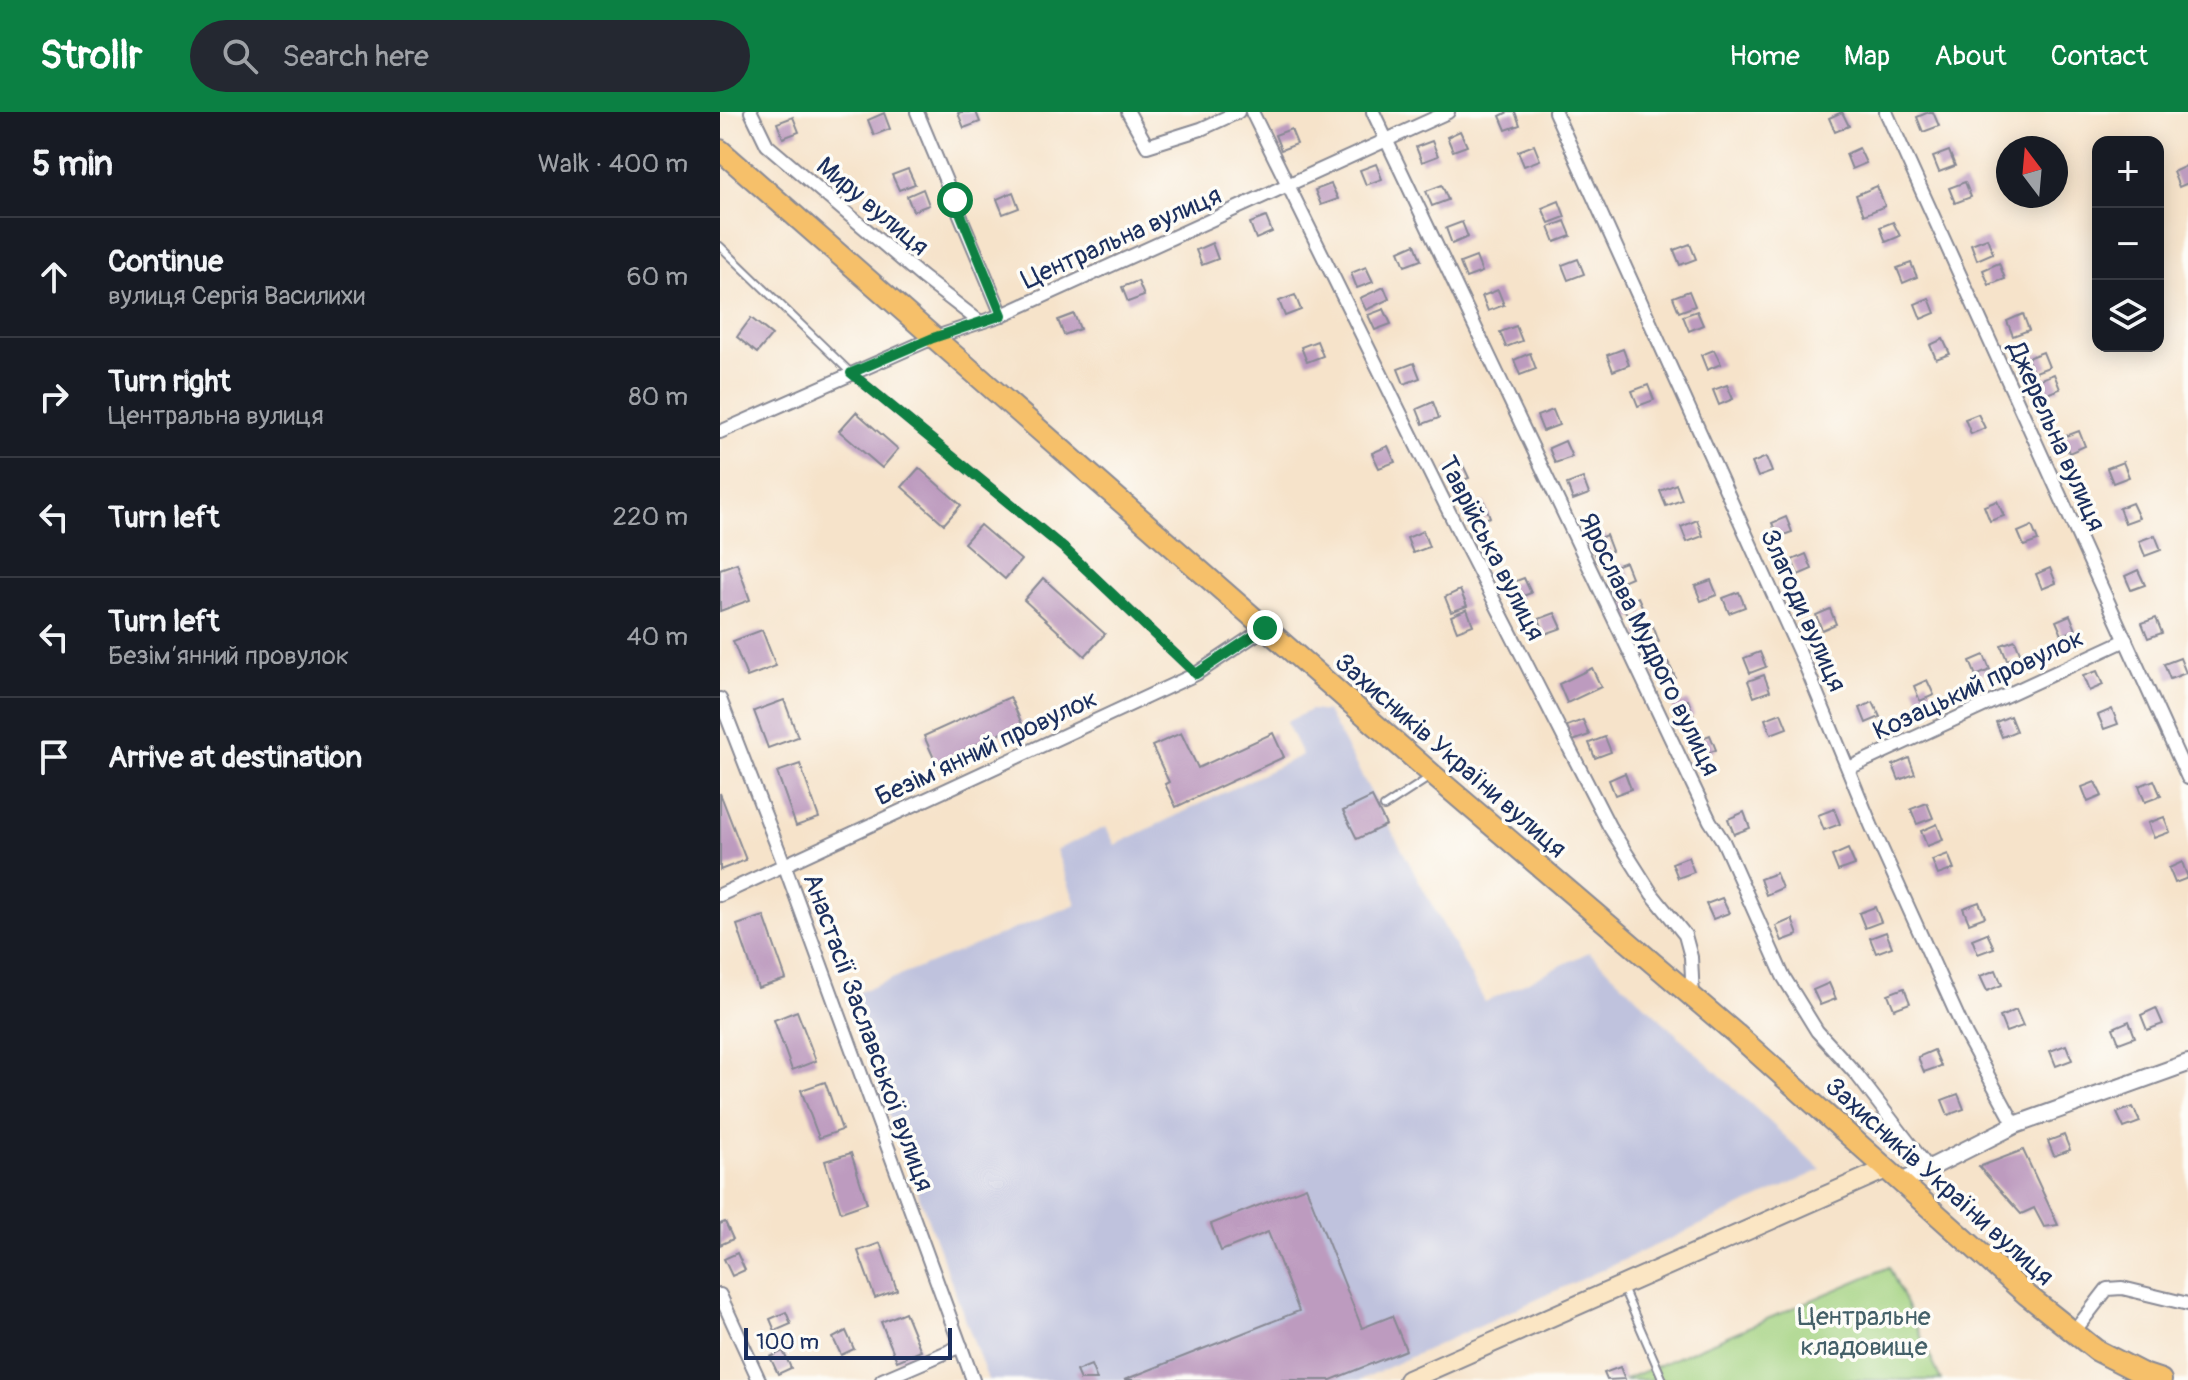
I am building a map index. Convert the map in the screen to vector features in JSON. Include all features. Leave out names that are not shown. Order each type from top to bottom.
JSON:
[{"type":"highway","name":"Захисників України вулиця","points":[[720,150],[2073,1333],[2096,1350],[2161,1380]]},
{"type":"main road","points":[[1408,1380],[1621,1285],[1893,1176]]},
{"type":"street","name":"Миру вулиця","points":[[751,112],[767,145],[922,277],[980,322]]},
{"type":"street","points":[[917,112],[1002,315]]},
{"type":"street","points":[[1128,112],[1147,146],[1201,129],[1238,112]]},
{"type":"street","name":"Таврійська вулиця","points":[[1252,112],[1451,516],[1609,826],[1652,894],[1685,935],[1691,957],[1693,998]]},
{"type":"street","name":"Ярослава Мудрого вулиця","points":[[1373,112],[1710,821],[1723,841],[1783,976],[1817,1031],[1857,1075],[1929,1169]]},
{"type":"street","name":"Центральна вулиця","points":[[720,432],[933,338],[1002,315],[1448,112]]},
{"type":"street","name":"Злагоди вулиця","points":[[1555,112],[1806,667],[1871,825],[1966,1035],[2015,1125]]},
{"type":"street","name":"Джерельна вулиця","points":[[1886,112],[2188,778]]},
{"type":"street","name":"Безімʼянний провулок","points":[[720,895],[1196,674],[1265,628]]},
{"type":"street","name":"Козацький провулок","points":[[1849,768],[2126,640]]},
{"type":"street","name":"Анастасії Заславської вулиця","points":[[722,708],[784,864],[973,1380]]},
{"type":"street","points":[[1893,1176],[1929,1169],[2015,1125],[2188,1063]]},
{"type":"street","points":[[2073,1333],[2107,1289],[2122,1288],[2188,1304]]},
{"type":"street","points":[[720,1295],[759,1380]]},
{"type":"street","points":[[882,1380],[961,1346]]},
{"type":"lane","points":[[720,246],[851,373],[1066,550],[1196,674]]},
{"type":"lane","points":[[1384,807],[1433,775]]},
{"type":"lane","points":[[1621,1285],[1663,1380]]},
{"type":"shaded area","points":[[1311,710],[1327,712],[1485,1002],[1589,952],[1821,1170],[1360,1380],[988,1380],[845,998],[1076,904],[1056,850],[1106,827],[1115,845],[1302,755],[1286,722]]},
{"type":"green space","name":"Центральне кладовище","points":[[1889,1267],[1941,1380],[1623,1380],[1657,1366]]},
{"type":"building","points":[[976,112],[980,122],[964,128],[958,113]]},
{"type":"building","points":[[1515,112],[1520,125],[1506,130],[1500,116]]},
{"type":"building","points":[[1842,112],[1849,126],[1835,132],[1829,118]]},
{"type":"building","points":[[1933,112],[1939,126],[1923,132],[1917,117]]},
{"type":"building","points":[[884,113],[890,129],[874,135],[868,120]]},
{"type":"building","points":[[793,117],[799,132],[783,138],[777,123]]},
{"type":"building","points":[[1291,129],[1297,144],[1281,150],[1275,135]]},
{"type":"building","points":[[1460,131],[1467,146],[1453,151],[1447,137]]},
{"type":"building","points":[[1432,141],[1438,156],[1422,162],[1416,147]]},
{"type":"building","points":[[1534,145],[1540,160],[1524,166],[1518,151]]},
{"type":"building","points":[[1859,148],[1866,163],[1852,169],[1846,154]]},
{"type":"building","points":[[1949,151],[1955,166],[1939,172],[1933,157]]},
{"type":"building","points":[[1376,164],[1382,179],[1366,185],[1360,170]]},
{"type":"building","points":[[2188,165],[2188,183],[2179,187],[2173,172]]},
{"type":"building","points":[[908,169],[915,184],[899,190],[892,175]]},
{"type":"building","points":[[1965,182],[1971,197],[1955,203],[1949,188]]},
{"type":"building","points":[[1331,184],[1338,199],[1321,205],[1315,190]]},
{"type":"building","points":[[1442,185],[1448,200],[1432,206],[1426,191]]},
{"type":"building","points":[[1877,186],[1885,206],[1864,215],[1856,195]]},
{"type":"building","points":[[923,189],[929,205],[913,211],[907,196]]},
{"type":"building","points":[[1013,192],[1019,208],[1003,214],[997,199]]},
{"type":"building","points":[[1559,201],[1565,217],[1549,223],[1542,208]]},
{"type":"building","points":[[1266,217],[1272,232],[1256,239],[1250,223]]},
{"type":"building","points":[[1565,221],[1571,236],[1555,242],[1549,227]]},
{"type":"building","points":[[1462,222],[1468,237],[1452,244],[1446,228]]},
{"type":"building","points":[[1893,222],[1900,236],[1886,242],[1880,227]]},
{"type":"building","points":[[1987,238],[1993,253],[1977,260],[1971,244]]},
{"type":"building","points":[[1212,243],[1218,259],[1202,265],[1196,250]]},
{"type":"building","points":[[1415,244],[1421,260],[1405,266],[1399,251]]},
{"type":"building","points":[[1690,244],[1696,259],[1680,265],[1674,250]]},
{"type":"building","points":[[1476,257],[1482,272],[1466,278],[1460,263]]},
{"type":"building","points":[[1578,259],[1584,274],[1568,280],[1562,265]]},
{"type":"building","points":[[1911,263],[1917,277],[1903,283],[1897,268]]},
{"type":"building","points":[[1999,263],[2005,279],[1989,285],[1983,270]]},
{"type":"building","points":[[1366,267],[1373,282],[1357,288],[1351,273]]},
{"type":"building","points":[[1138,281],[1144,296],[1128,302],[1122,287]]},
{"type":"building","points":[[1384,287],[1389,299],[1366,310],[1360,298]]},
{"type":"building","points":[[1498,290],[1504,305],[1488,311],[1482,296]]},
{"type":"building","points":[[1689,291],[1695,306],[1679,312],[1673,297]]},
{"type":"building","points":[[1295,295],[1301,310],[1285,316],[1279,301]]},
{"type":"building","points":[[1929,298],[1935,313],[1921,319],[1915,304]]},
{"type":"building","points":[[1384,309],[1391,324],[1375,330],[1368,315]]},
{"type":"building","points":[[1697,311],[1703,325],[1689,331],[1683,316]]},
{"type":"building","points":[[1074,314],[1080,329],[1064,335],[1058,320]]},
{"type":"building","points":[[2023,314],[2029,330],[2013,336],[2007,321]]},
{"type":"building","points":[[751,318],[772,335],[757,353],[737,337]]},
{"type":"building","points":[[1516,326],[1522,341],[1506,347],[1500,332]]},
{"type":"building","points":[[1943,339],[1950,354],[1936,359],[1930,345]]},
{"type":"building","points":[[1317,341],[1323,356],[1307,362],[1301,347]]},
{"type":"building","points":[[1623,349],[1629,365],[1613,371],[1607,355]]},
{"type":"building","points":[[1714,350],[1721,364],[1707,370],[1701,355]]},
{"type":"building","points":[[2043,352],[2049,367],[2033,373],[2027,358]]},
{"type":"building","points":[[1530,353],[1536,369],[1520,375],[1514,360]]},
{"type":"building","points":[[1414,363],[1420,378],[1404,384],[1398,369]]},
{"type":"building","points":[[2054,374],[2060,389],[2044,395],[2038,380]]},
{"type":"building","points":[[1648,385],[1654,400],[1638,406],[1632,391]]},
{"type":"building","points":[[1727,385],[1733,399],[1719,405],[1713,390]]},
{"type":"building","points":[[1433,402],[1439,418],[1423,424],[1417,409]]},
{"type":"building","points":[[1553,410],[1559,425],[1543,431],[1537,416]]},
{"type":"building","points":[[856,412],[898,449],[882,468],[839,431]]},
{"type":"building","points":[[1978,414],[1985,428],[1971,434],[1965,419]]},
{"type":"building","points":[[2079,431],[2085,446],[2069,453],[2063,437]]},
{"type":"building","points":[[1565,441],[1572,457],[1555,463],[1549,448]]},
{"type":"building","points":[[1388,446],[1395,462],[1379,468],[1372,453]]},
{"type":"building","points":[[1766,457],[1772,472],[1758,477],[1752,463]]},
{"type":"building","points":[[2123,462],[2129,477],[2113,483],[2107,468]]},
{"type":"building","points":[[1462,463],[1469,478],[1453,484],[1446,469]]},
{"type":"building","points":[[919,468],[961,505],[944,524],[902,487]]},
{"type":"building","points":[[1583,478],[1589,494],[1573,500],[1567,484]]},
{"type":"building","points":[[1676,484],[1682,500],[1666,506],[1660,491]]},
{"type":"building","points":[[1997,501],[2004,516],[1990,521],[1984,506]]},
{"type":"building","points":[[1484,502],[1490,517],[1474,523],[1468,508]]},
{"type":"building","points":[[2132,503],[2139,518],[2125,523],[2119,508]]},
{"type":"building","points":[[1786,517],[1792,532],[1778,537],[1772,523]]},
{"type":"building","points":[[1697,520],[1703,536],[1687,542],[1681,527]]},
{"type":"building","points":[[980,525],[1021,560],[1005,579],[964,543]]},
{"type":"building","points":[[2032,526],[2038,541],[2024,546],[2018,532]]},
{"type":"building","points":[[1423,531],[1429,547],[1413,553],[1407,538]]},
{"type":"building","points":[[1606,535],[1612,551],[1596,557],[1590,542]]},
{"type":"building","points":[[2155,535],[2161,550],[2145,556],[2139,541]]},
{"type":"building","points":[[1806,554],[1812,569],[1798,575],[1792,560]]},
{"type":"building","points":[[1625,562],[1631,577],[1615,584],[1609,568]]},
{"type":"building","points":[[737,563],[750,600],[720,611],[720,569]]},
{"type":"building","points":[[2050,568],[2056,583],[2042,589],[2036,574]]},
{"type":"building","points":[[2138,570],[2145,585],[2131,590],[2125,576]]},
{"type":"building","points":[[1043,578],[1105,634],[1085,656],[1024,600]]},
{"type":"building","points":[[1524,578],[1531,593],[1515,599],[1508,584]]},
{"type":"building","points":[[1711,580],[1717,595],[1701,601],[1695,586]]},
{"type":"building","points":[[1460,590],[1467,606],[1451,612],[1445,597]]},
{"type":"building","points":[[1739,592],[1745,607],[1729,613],[1723,598]]},
{"type":"building","points":[[1638,597],[1645,613],[1629,619],[1622,604]]},
{"type":"building","points":[[1467,609],[1473,625],[1457,631],[1451,616]]},
{"type":"building","points":[[1830,609],[1836,624],[1822,630],[1816,615]]},
{"type":"building","points":[[1555,613],[1562,628],[1545,634],[1539,619]]},
{"type":"building","points":[[2070,615],[2076,630],[2062,635],[2056,621]]},
{"type":"building","points":[[2156,618],[2162,633],[2148,638],[2142,623]]},
{"type":"building","points":[[1653,626],[1659,642],[1643,648],[1637,633]]},
{"type":"building","points":[[762,630],[776,666],[747,677],[733,641]]},
{"type":"building","points":[[2015,640],[2021,655],[2007,660],[2001,645]]},
{"type":"building","points":[[1760,652],[1766,667],[1750,673],[1744,658]]},
{"type":"building","points":[[1984,655],[1990,670],[1976,676],[1970,661]]},
{"type":"building","points":[[2180,658],[2186,673],[2170,679],[2164,664]]},
{"type":"building","points":[[1668,662],[1675,677],[1659,683],[1652,668]]},
{"type":"building","points":[[1592,668],[1601,687],[1567,703],[1559,684]]},
{"type":"building","points":[[2097,671],[2103,685],[2089,691],[2083,676]]},
{"type":"building","points":[[1764,675],[1770,691],[1754,697],[1748,681]]},
{"type":"building","points":[[1927,680],[1934,695],[1920,701],[1914,686]]},
{"type":"building","points":[[1010,697],[1022,724],[936,763],[924,736]]},
{"type":"building","points":[[784,700],[798,737],[768,748],[754,711]]},
{"type":"building","points":[[1688,700],[1694,716],[1678,722],[1672,707]]},
{"type":"building","points":[[1873,702],[1880,717],[1866,723],[1860,708]]},
{"type":"building","points":[[2112,709],[2118,724],[2104,729],[2098,715]]},
{"type":"building","points":[[1781,713],[1787,728],[1771,734],[1765,719]]},
{"type":"building","points":[[2010,716],[2016,731],[2002,737],[1996,722]]},
{"type":"building","points":[[1583,720],[1589,735],[1573,741],[1567,726]]},
{"type":"building","points":[[1181,733],[1198,768],[1273,733],[1284,757],[1176,807],[1165,784],[1169,782],[1152,746]]},
{"type":"building","points":[[1710,735],[1716,750],[1700,756],[1694,741]]},
{"type":"building","points":[[1605,737],[1611,752],[1595,758],[1589,743]]},
{"type":"building","points":[[1909,758],[1915,774],[1899,780],[1893,765]]},
{"type":"building","points":[[800,764],[819,818],[796,826],[777,772]]},
{"type":"building","points":[[1625,773],[1631,789],[1615,795],[1609,780]]},
{"type":"building","points":[[2154,780],[2161,796],[2145,802],[2139,786]]},
{"type":"building","points":[[2095,782],[2102,796],[2088,802],[2082,787]]},
{"type":"building","points":[[720,793],[746,860],[720,870]]},
{"type":"building","points":[[1372,797],[1386,825],[1357,839],[1343,811]]},
{"type":"building","points":[[1927,803],[1933,818],[1917,824],[1911,809]]},
{"type":"building","points":[[1834,809],[1840,824],[1824,830],[1818,815]]},
{"type":"building","points":[[1744,812],[1750,828],[1734,834],[1728,819]]},
{"type":"building","points":[[2164,817],[2170,832],[2154,838],[2148,823]]},
{"type":"building","points":[[1937,824],[1943,840],[1927,846],[1921,831]]},
{"type":"building","points":[[1848,849],[1855,865],[1838,871],[1832,856]]},
{"type":"building","points":[[1948,854],[1954,869],[1938,875],[1932,860]]},
{"type":"building","points":[[1688,857],[1694,872],[1678,878],[1672,863]]},
{"type":"building","points":[[2182,862],[2188,878],[2175,883],[2169,868]]},
{"type":"building","points":[[1776,873],[1782,888],[1766,895],[1760,879]]},
{"type":"building","points":[[1722,898],[1729,913],[1713,919],[1706,904]]},
{"type":"building","points":[[1979,902],[1985,917],[1969,923],[1963,908]]},
{"type":"building","points":[[1875,907],[1881,922],[1865,928],[1859,913]]},
{"type":"building","points":[[764,916],[786,979],[758,988],[737,925]]},
{"type":"building","points":[[1792,919],[1798,935],[1782,941],[1776,926]]},
{"type":"building","points":[[1886,932],[1892,947],[1876,953],[1870,938]]},
{"type":"building","points":[[1987,933],[1994,948],[1978,954],[1972,939]]},
{"type":"building","points":[[1996,970],[2002,985],[1987,991],[1980,976]]},
{"type":"building","points":[[1829,983],[1836,999],[1820,1005],[1813,990]]},
{"type":"building","points":[[1904,988],[1910,1003],[1894,1009],[1888,994]]},
{"type":"building","points":[[2156,1008],[2163,1024],[2147,1030],[2141,1015]]},
{"type":"building","points":[[2016,1010],[2023,1026],[2006,1032],[2000,1017]]},
{"type":"building","points":[[797,1011],[816,1061],[792,1070],[774,1020]]},
{"type":"building","points":[[2129,1021],[2135,1037],[2119,1043],[2113,1028]]},
{"type":"building","points":[[2066,1045],[2072,1060],[2056,1066],[2050,1051]]},
{"type":"building","points":[[1934,1050],[1941,1066],[1924,1072],[1918,1057]]},
{"type":"building","points":[[825,1082],[842,1130],[819,1138],[801,1090]]},
{"type":"building","points":[[1958,1094],[1964,1109],[1948,1115],[1942,1100]]},
{"type":"building","points":[[2133,1107],[2140,1122],[2124,1128],[2117,1113]]},
{"type":"building","points":[[2064,1135],[2070,1150],[2054,1156],[2048,1141]]},
{"type":"building","points":[[2023,1150],[2058,1225],[2044,1227],[2034,1208],[2021,1214],[1979,1167]]},
{"type":"building","points":[[851,1153],[867,1203],[841,1212],[825,1161]]},
{"type":"building","points":[[1306,1187],[1362,1328],[1392,1316],[1406,1350],[1331,1380],[1124,1380],[1299,1311],[1268,1232],[1221,1251],[1211,1224]]},
{"type":"building","points":[[725,1222],[733,1239],[720,1245],[720,1224]]},
{"type":"building","points":[[880,1243],[897,1290],[875,1298],[858,1251]]},
{"type":"building","points":[[737,1253],[745,1270],[732,1276],[724,1259]]},
{"type":"building","points":[[786,1312],[791,1324],[775,1331],[770,1319]]},
{"type":"building","points":[[905,1312],[921,1351],[897,1361],[881,1322]]},
{"type":"building","points":[[846,1331],[854,1349],[841,1355],[833,1338]]},
{"type":"building","points":[[783,1351],[791,1368],[778,1374],[770,1357]]},
{"type":"building","points":[[1091,1365],[1097,1380],[1080,1380],[1076,1371]]},
{"type":"building","points":[[1620,1367],[1625,1379],[1607,1380],[1604,1373]]},
{"type":"route","points":[[955,200],[1002,315],[933,338],[851,373],[1066,550],[1196,674],[1265,628]]}]
